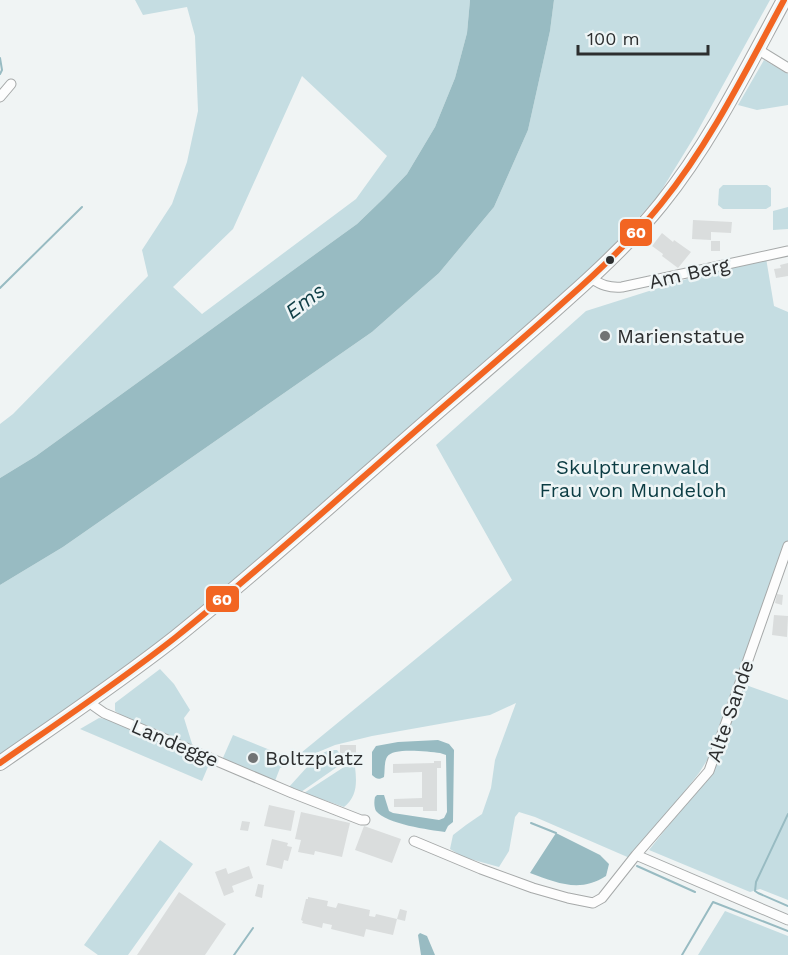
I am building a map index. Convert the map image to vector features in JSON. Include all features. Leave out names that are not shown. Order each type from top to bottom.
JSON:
[{"type":"main road","points":[[0,763],[177,636],[591,278],[635,235],[676,185],[705,143],[784,0]]},
{"type":"street","points":[[757,50],[788,68]]},
{"type":"street","points":[[0,97],[11,84]]},
{"type":"street","name":"Am Berg","points":[[591,278],[612,288],[622,287],[788,250]]},
{"type":"street","name":"Alte Sande","points":[[636,855],[709,771],[788,546]]},
{"type":"street","name":"Landegge","points":[[90,700],[104,713],[292,793],[365,820]]},
{"type":"street","points":[[414,841],[533,888],[593,903],[602,898],[636,855],[788,920]]},
{"type":"green space","points":[[135,0],[470,0],[467,33],[455,78],[435,127],[407,174],[384,198],[357,224],[36,456],[0,478],[0,424],[13,414],[148,276],[142,250],[172,204],[187,162],[198,111],[195,36],[187,7],[143,15]],"holes":[[[302,76],[387,156],[356,199],[202,314],[173,287],[233,229]]]},
{"type":"green space","points":[[554,0],[770,0],[696,134],[658,196],[602,258],[214,598],[106,683],[0,756],[0,585],[63,547],[372,332],[439,273],[494,207],[528,130],[550,31]]},
{"type":"green space","points":[[764,60],[788,74],[788,105],[757,110],[738,105]]},
{"type":"green space","points":[[723,185],[767,185],[771,188],[771,206],[766,209],[723,209],[718,205],[719,189]]},
{"type":"green space","points":[[788,207],[788,229],[773,230],[773,211]]},
{"type":"green space","name":"Skulpturenwald Frau von Mundeloh","points":[[766,258],[774,306],[788,312],[788,542],[718,743],[699,773],[632,859],[519,812],[515,817],[509,851],[499,867],[463,857],[450,849],[453,835],[482,814],[491,788],[495,760],[516,703],[490,715],[372,736],[335,745],[280,768],[275,781],[222,760],[233,735],[285,756],[296,757],[512,580],[436,445],[586,311],[709,272]]},
{"type":"green space","points":[[160,669],[174,684],[190,710],[184,718],[193,747],[115,711],[115,703]]},
{"type":"green space","points":[[743,684],[788,700],[788,900],[760,889],[750,892],[649,850],[715,767]]},
{"type":"green space","points":[[99,718],[107,719],[210,762],[202,781],[80,729]]},
{"type":"green space","points":[[329,750],[337,750],[340,754],[340,765],[301,792],[289,787],[317,756]]},
{"type":"green space","points":[[344,767],[355,767],[356,779],[354,794],[344,807],[304,793]]},
{"type":"green space","points":[[160,840],[193,864],[128,955],[98,955],[84,945]]},
{"type":"green space","points":[[725,911],[788,936],[788,955],[698,955]]},
{"type":"water","name":"Ems","points":[[470,0],[554,0],[550,31],[528,130],[494,207],[439,273],[372,332],[63,547],[0,585],[0,478],[36,456],[357,224],[384,198],[407,174],[435,127],[455,78],[467,33]]},
{"type":"water","points":[[438,740],[449,744],[454,750],[453,822],[445,832],[409,826],[381,816],[375,808],[377,795],[384,795],[389,811],[393,813],[439,820],[444,818],[447,812],[446,755],[420,751],[396,752],[387,757],[384,777],[378,779],[372,775],[372,752],[376,746],[398,742]]},
{"type":"water","points":[[556,833],[600,855],[609,864],[606,876],[587,884],[568,885],[530,873]]},
{"type":"water","points":[[420,933],[427,936],[435,955],[421,955],[418,935]]},
{"type":"building","points":[[693,220],[732,222],[731,233],[711,232],[711,240],[692,239]]},
{"type":"building","points":[[662,233],[691,252],[678,268],[652,246]]},
{"type":"building","points":[[711,241],[720,241],[720,251],[711,251]]},
{"type":"building","points":[[788,263],[788,276],[776,278],[774,269],[781,268],[780,265]]},
{"type":"building","points":[[777,594],[783,595],[782,605],[775,603]]},
{"type":"building","points":[[774,615],[788,616],[787,637],[772,635]]},
{"type":"building","points":[[340,745],[356,745],[356,754],[340,754]]},
{"type":"building","points":[[434,761],[441,761],[441,768],[437,768],[437,811],[423,811],[423,807],[394,807],[394,799],[422,798],[422,772],[393,773],[393,764],[434,763]]},
{"type":"building","points":[[269,805],[295,811],[291,831],[264,826]]},
{"type":"building","points":[[301,812],[350,823],[342,857],[315,851],[314,855],[298,852],[301,840],[295,839]]},
{"type":"building","points":[[242,821],[250,822],[248,831],[240,830]]},
{"type":"building","points":[[364,826],[401,839],[392,863],[355,850]]},
{"type":"building","points":[[272,839],[288,843],[287,846],[292,847],[288,861],[284,860],[282,869],[266,865]]},
{"type":"building","points":[[249,866],[253,878],[232,886],[234,892],[224,896],[215,872],[226,868],[228,874]]},
{"type":"building","points":[[258,884],[264,885],[262,898],[255,896]]},
{"type":"building","points":[[179,892],[226,924],[205,955],[137,955]]},
{"type":"building","points":[[308,897],[328,901],[327,906],[336,908],[338,903],[370,910],[369,916],[375,917],[376,914],[397,919],[393,935],[366,929],[364,937],[331,929],[332,925],[323,923],[322,928],[302,923]]},
{"type":"building","points":[[400,909],[407,911],[405,921],[397,919]]},
{"type":"waterway","points":[[0,58],[2,70],[0,74]]},
{"type":"waterway","points":[[0,288],[82,207]]},
{"type":"waterway","points":[[788,814],[756,882],[755,891],[788,906]]},
{"type":"waterway","points":[[531,823],[556,833]]},
{"type":"waterway","points":[[637,866],[695,892]]},
{"type":"waterway","points":[[682,955],[713,902],[788,931]]},
{"type":"waterway","points":[[234,955],[253,928]]},
{"type":"transit line","name":"60","points":[[0,763],[133,670],[210,609],[521,340],[616,253],[661,204],[696,156],[727,105],[784,0]]},
{"type":"place","name":"Marienstatue","points":[[605,336]]},
{"type":"place","name":"Boltzplatz","points":[[253,758]]}]
